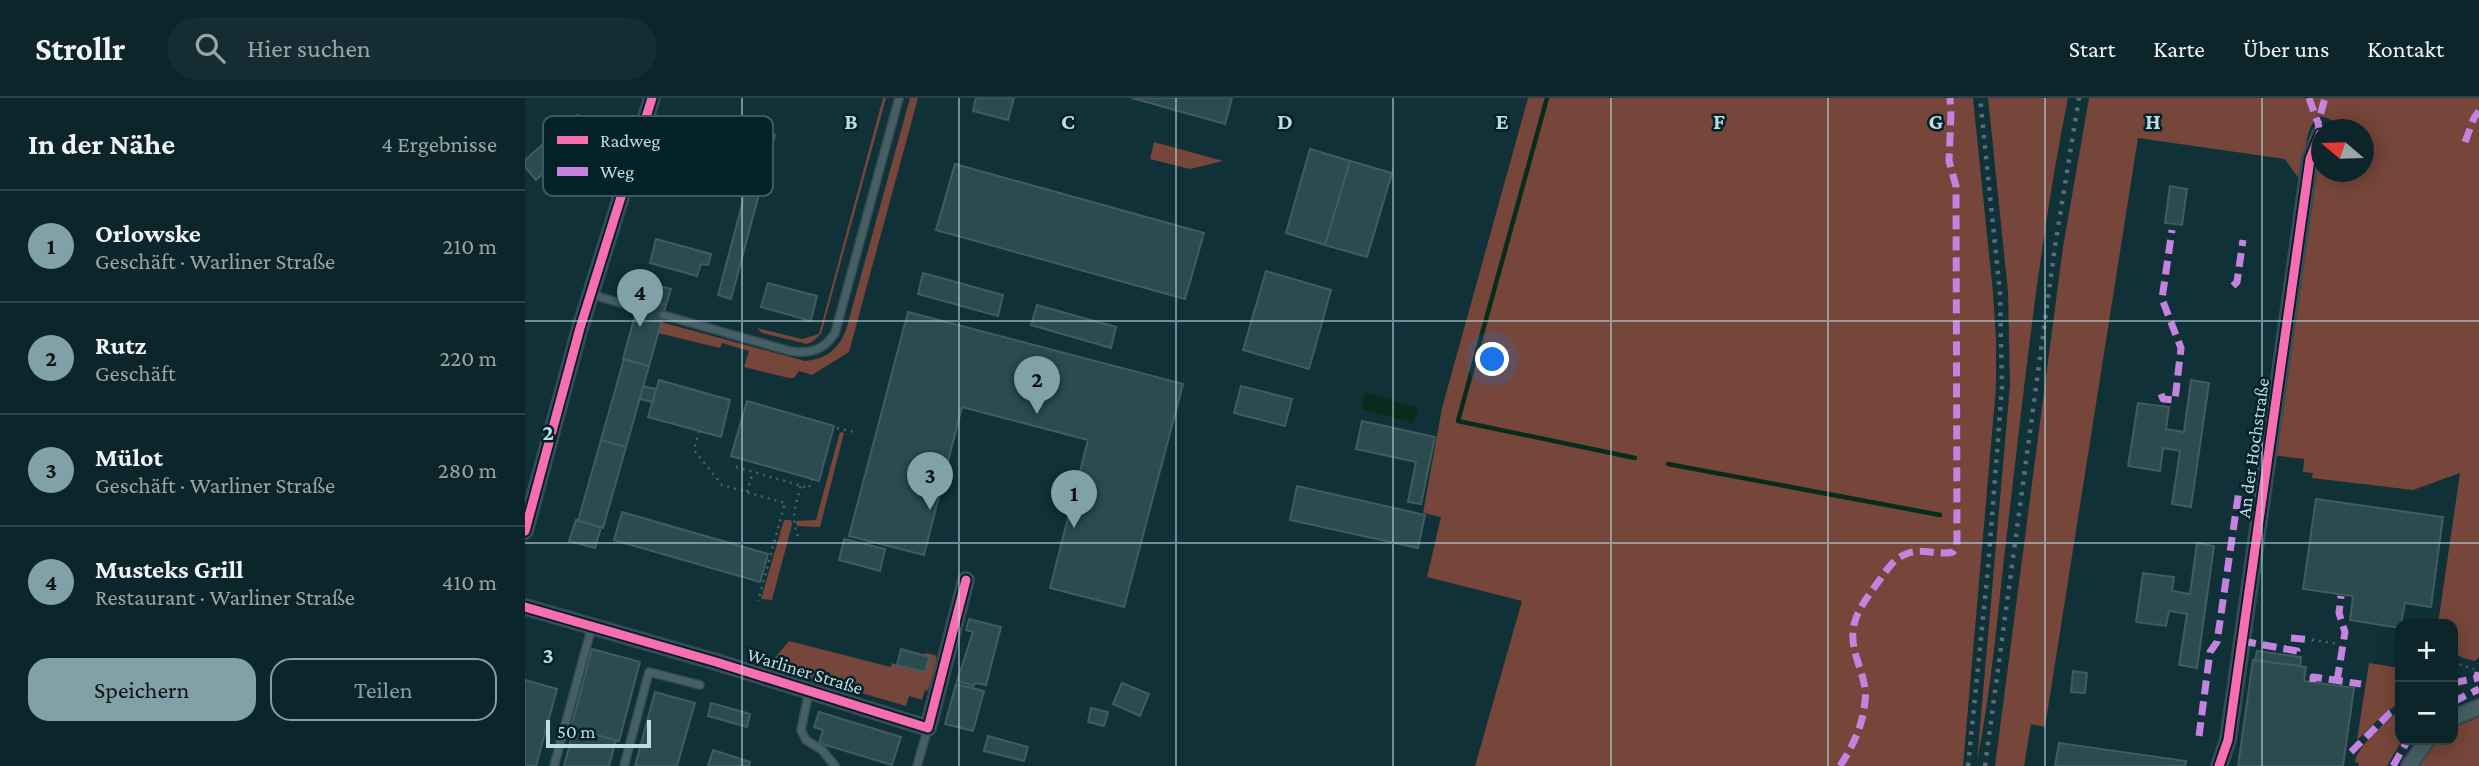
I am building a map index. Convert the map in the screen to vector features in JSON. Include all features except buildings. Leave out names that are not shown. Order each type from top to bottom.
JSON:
[{"type":"street","points":[[646,116],[652,98]]},
{"type":"street","name":"An der Hochstraße","points":[[2219,766],[2228,740],[2311,159]]},
{"type":"street","points":[[525,531],[590,294],[621,196]]},
{"type":"street","points":[[928,727],[966,580]]},
{"type":"street","name":"Warliner Straße","points":[[525,607],[928,727]]},
{"type":"street","points":[[2458,716],[2479,707]]},
{"type":"street","points":[[2409,766],[2424,745]]},
{"type":"lane","points":[[663,315],[790,351],[806,353],[818,350],[828,343],[835,333],[899,98]]},
{"type":"lane","points":[[590,294],[638,308]]},
{"type":"lane","points":[[554,766],[592,626]]},
{"type":"lane","points":[[624,766],[649,672],[700,685]]},
{"type":"lane","points":[[809,691],[801,730],[806,740],[822,750],[835,766]]},
{"type":"lane","points":[[917,766],[928,727]]},
{"type":"path","points":[[838,428],[855,432]]},
{"type":"path","points":[[699,431],[694,450],[722,485],[785,503],[758,601]]},
{"type":"path","points":[[736,467],[809,488],[812,478]]},
{"type":"path","points":[[747,492],[753,472]]},
{"type":"path","points":[[798,536],[793,512],[801,485]]},
{"type":"path","points":[[2312,640],[2339,644]]},
{"type":"path","points":[[2458,663],[2474,668]]},
{"type":"shaded area","points":[[883,98],[886,98],[821,334],[807,344],[762,333],[757,328],[802,339],[819,334]]},
{"type":"shaded area","points":[[910,98],[918,98],[849,352],[812,375],[799,371],[794,378],[789,378],[744,367],[749,351],[722,343],[720,348],[658,333],[661,322],[805,361],[825,356],[835,348],[846,330]]},
{"type":"shaded area","points":[[1528,98],[1973,98],[1993,293],[1996,387],[1963,766],[1475,766],[1522,601],[1427,577],[1441,517],[1423,513],[1442,408]]},
{"type":"shaded area","points":[[1988,98],[2068,98],[2040,267],[1990,682],[1977,761],[2010,385],[2008,292]]},
{"type":"shaded area","points":[[2089,98],[2479,98],[2479,657],[2475,661],[2458,655],[2458,619],[2439,619],[2460,473],[2413,490],[2312,478],[2313,473],[2303,472],[2304,459],[2273,455],[2313,182],[2374,182],[2374,119],[2328,119],[2319,116],[2311,119],[2302,183],[2285,159],[2138,138],[2045,727],[2031,724],[2024,766],[1995,766],[2063,247]]},
{"type":"shaded area","points":[[1154,142],[1223,161],[1190,169],[1150,159]]},
{"type":"shaded area","points":[[1365,393],[1418,407],[1413,423],[1361,409]]},
{"type":"shaded area","points":[[840,432],[844,433],[820,527],[797,526],[796,521],[816,520]]},
{"type":"shaded area","points":[[784,520],[791,520],[792,525],[772,600],[761,599]]},
{"type":"shaded area","points":[[789,641],[891,667],[892,663],[924,672],[929,657],[924,655],[925,653],[935,655],[937,659],[928,691],[925,690],[922,700],[909,696],[906,706],[773,667],[773,660]]},
{"type":"shaded area","points":[[2369,663],[2395,667],[2395,706],[2357,740]]},
{"type":"shaded area","points":[[2395,715],[2395,745],[2399,745],[2387,766],[2358,766],[2359,763],[2355,762],[2357,756],[2380,727]]},
{"type":"shaded area","points":[[2479,717],[2479,766],[2419,766],[2434,745],[2458,745],[2458,726]]},
{"type":"waterway","points":[[1547,98],[1458,421],[1635,458]]},
{"type":"waterway","points":[[1668,464],[1940,515]]},
{"type":"railway","points":[[1968,766],[1988,569],[2002,387],[2000,293],[1980,98]]},
{"type":"railway","points":[[1985,766],[2055,246],[2079,98]]},
{"type":"marked path","points":[[1840,766],[1857,735],[1865,701],[1853,637],[1859,611],[1886,571],[1901,556],[1918,551],[1953,552],[1957,545],[1956,186],[1949,161],[1950,98]]},
{"type":"marked path","points":[[2309,98],[2317,119]]},
{"type":"marked path","points":[[2319,119],[2325,98]]},
{"type":"marked path","points":[[2465,142],[2479,111]]},
{"type":"marked path","points":[[2161,394],[2163,399],[2175,400],[2181,348],[2162,299],[2172,230]]},
{"type":"marked path","points":[[2233,286],[2237,282],[2243,240]]},
{"type":"marked path","points":[[2199,736],[2210,652],[2217,642],[2239,490]]},
{"type":"marked path","points":[[2337,681],[2345,632],[2339,613],[2341,596]]},
{"type":"marked path","points":[[2291,638],[2312,640]]},
{"type":"marked path","points":[[2242,641],[2297,651],[2296,657]]},
{"type":"marked path","points":[[2458,682],[2477,678],[2478,672]]},
{"type":"marked path","points":[[2313,682],[2313,677],[2361,684]]},
{"type":"marked path","points":[[2458,700],[2479,689]]},
{"type":"marked path","points":[[2351,752],[2395,710]]},
{"type":"marked path","points":[[2393,766],[2405,745]]},
{"type":"cycle path","points":[[646,116],[652,98]]},
{"type":"cycle path","points":[[2219,766],[2228,740],[2311,156]]},
{"type":"cycle path","points":[[525,531],[580,328],[621,196]]},
{"type":"cycle path","points":[[525,607],[716,662],[928,728],[966,580]]},
{"type":"place","name":"Musteks Grill","points":[[640,327]]},
{"type":"place","name":"Rutz","points":[[1037,414]]},
{"type":"place","name":"Mülot","points":[[930,510]]},
{"type":"place","name":"Orlowske","points":[[1074,528]]}]
